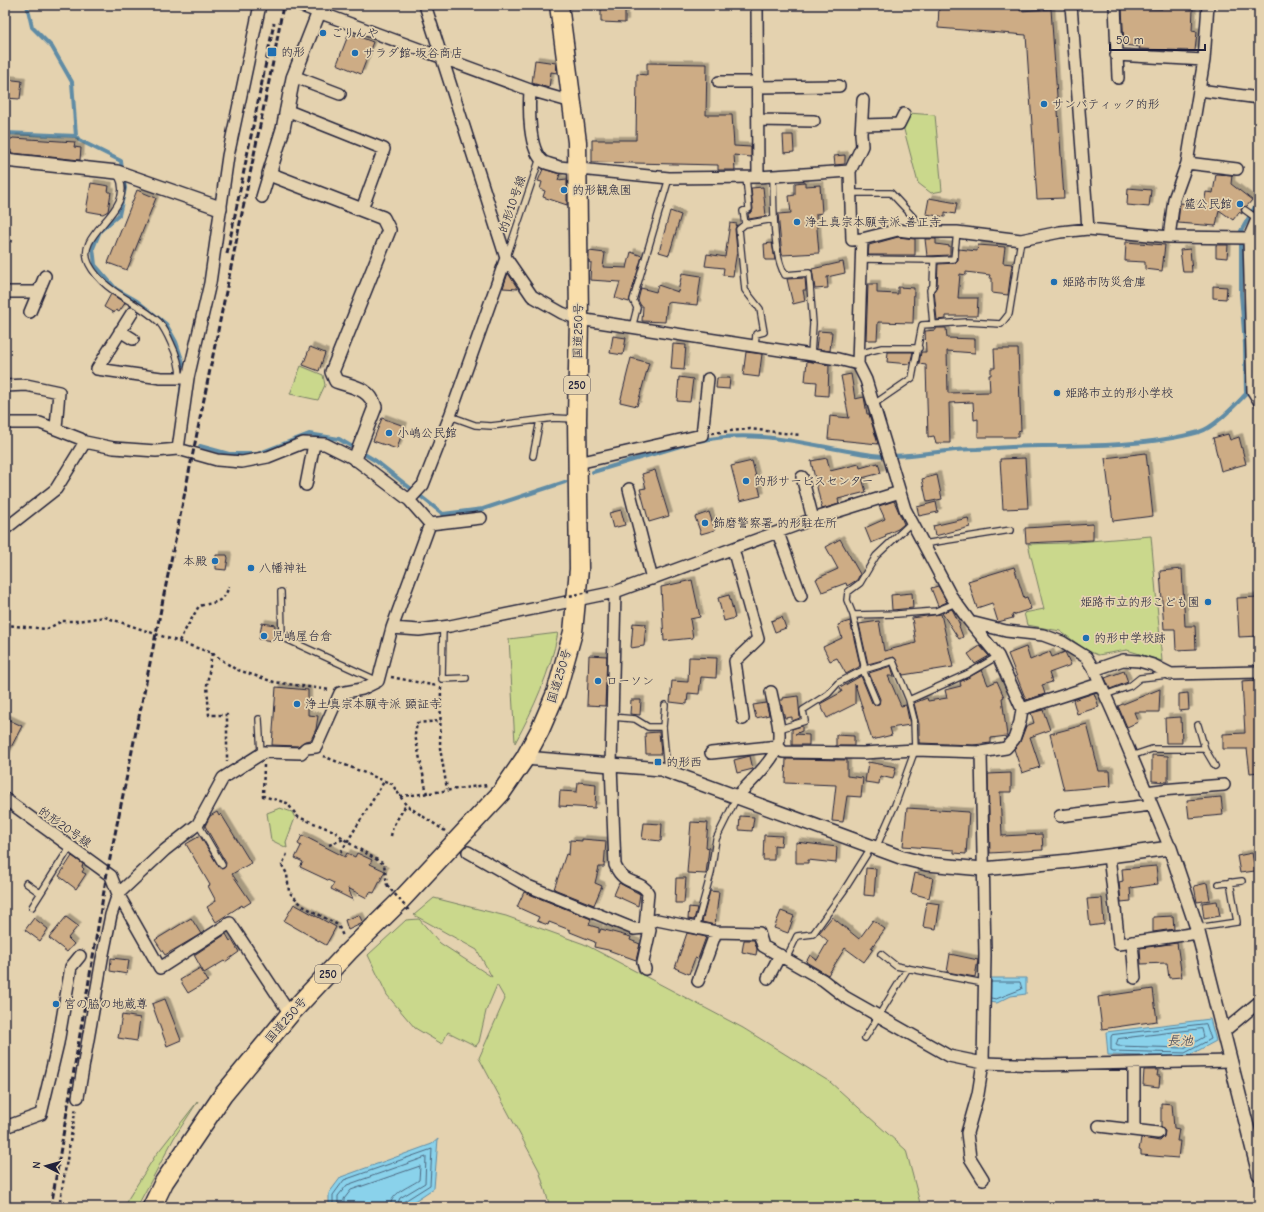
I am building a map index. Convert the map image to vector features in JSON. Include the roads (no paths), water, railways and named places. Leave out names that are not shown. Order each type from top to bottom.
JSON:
[{"type":"highway","name":"国道250号","points":[[152,1207],[164,1182],[223,1095],[290,1014],[349,951],[462,847],[526,758],[556,693],[572,632],[579,569],[577,419],[579,319],[578,169],[572,102],[559,5]]},
{"type":"street","points":[[178,449],[183,378],[210,283],[228,156],[260,5]]},
{"type":"street","points":[[299,5],[530,90],[572,102]]},
{"type":"street","points":[[425,5],[444,59],[506,258],[532,296],[562,313],[579,319],[838,358],[858,359]]},
{"type":"street","points":[[757,5],[758,177]]},
{"type":"street","points":[[1071,5],[1088,229]]},
{"type":"street","points":[[1115,5],[1118,78]]},
{"type":"street","points":[[1169,237],[1174,199],[1187,163],[1204,60],[1208,5]]},
{"type":"street","points":[[262,197],[283,129],[294,76],[319,12]]},
{"type":"street","points":[[1116,55],[1204,60]]},
{"type":"street","points":[[294,76],[340,94]]},
{"type":"street","points":[[719,82],[758,85],[839,86]]},
{"type":"street","points":[[530,90],[529,106],[536,153],[544,162],[559,167],[670,178],[758,177],[850,171]]},
{"type":"street","points":[[1199,90],[1259,98]]},
{"type":"street","points":[[862,100],[862,146],[850,171],[852,240],[898,230],[914,232],[957,232],[1021,240],[1060,232],[1088,229],[1169,237],[1249,238]]},
{"type":"street","points":[[286,110],[384,150],[362,209]]},
{"type":"street","points":[[862,125],[899,124],[904,114]]},
{"type":"street","points":[[758,120],[814,121]]},
{"type":"street","points":[[5,160],[122,174],[220,208]]},
{"type":"street","points":[[1187,163],[1237,169]]},
{"type":"street","points":[[269,174],[383,218],[389,230],[332,372],[336,382],[369,393],[373,400],[375,407],[357,454]]},
{"type":"street","points":[[1258,216],[1249,238],[1255,295],[1253,391],[1259,401]]},
{"type":"street","points":[[778,746],[782,752],[863,753],[915,750],[981,752],[1006,748],[1014,739],[1020,722],[1022,709],[998,656],[956,603],[905,509],[874,404],[858,359],[862,239]]},
{"type":"street","points":[[410,499],[423,485],[450,416],[506,258]]},
{"type":"street","points":[[30,312],[45,276]]},
{"type":"street","points":[[5,292],[38,292]]},
{"type":"street","points":[[132,313],[97,369],[161,378],[183,378]]},
{"type":"street","points":[[120,331],[133,339]]},
{"type":"street","points":[[578,463],[702,435],[708,378]]},
{"type":"street","points":[[5,386],[26,385],[59,392],[56,428]]},
{"type":"street","points":[[5,423],[40,423],[81,439]]},
{"type":"street","points":[[5,529],[56,489],[85,442],[114,448],[156,451],[178,449],[217,460],[242,462],[268,457],[303,443],[325,444],[357,454],[410,499],[430,524]]},
{"type":"street","points":[[306,485],[314,444]]},
{"type":"street","points":[[802,477],[813,519]]},
{"type":"street","points":[[629,489],[652,578]]},
{"type":"street","points":[[392,628],[419,630],[443,627],[493,618],[577,596],[615,592],[813,519],[900,492]]},
{"type":"street","points":[[430,524],[481,518]]},
{"type":"street","points":[[78,1097],[102,959],[111,915],[118,894],[165,850],[198,824],[223,778],[262,753],[302,753],[306,748],[316,747],[340,693],[362,690],[379,678],[392,628],[430,524]]},
{"type":"street","points":[[778,533],[801,596]]},
{"type":"street","points":[[734,549],[758,639],[735,661],[743,719]]},
{"type":"street","points":[[615,592],[610,765],[615,865],[618,874],[623,878],[646,888],[648,893],[646,925],[650,930],[643,962],[645,969]]},
{"type":"street","points":[[970,622],[1006,631],[1043,635],[1062,642],[1086,657],[1094,670],[1170,848],[1198,931],[1259,1174]]},
{"type":"street","points":[[1094,670],[1123,660],[1140,661],[1153,664],[1171,674],[1259,672]]},
{"type":"street","points":[[1022,709],[1099,684]]},
{"type":"street","points":[[737,796],[761,771],[778,746],[779,729],[771,692]]},
{"type":"street","points":[[711,753],[778,746]]},
{"type":"street","points":[[981,752],[985,955],[983,983],[983,1064],[978,1094],[967,1133],[970,1158],[983,1179]]},
{"type":"street","points":[[526,758],[661,769],[903,858],[927,864],[983,869],[1170,848]]},
{"type":"street","points":[[1146,792],[1224,785]]},
{"type":"street","name":"的形20号線","points":[[5,799],[111,876],[118,894]]},
{"type":"street","points":[[1060,816],[1151,805]]},
{"type":"street","points":[[462,847],[523,884],[634,929],[657,920],[716,932],[759,933],[763,946],[823,980],[845,997],[877,1016],[949,1056],[983,1064],[1043,1065],[1231,1062]]},
{"type":"street","points":[[1109,856],[1119,944],[1198,931]]},
{"type":"street","points":[[118,894],[160,968],[230,923],[290,1014]]},
{"type":"street","points":[[698,981],[716,932]]},
{"type":"street","points":[[1132,942],[1136,978]]},
{"type":"street","points":[[5,1127],[41,1114],[58,1043],[71,967],[80,956]]},
{"type":"street","points":[[768,978],[783,957]]},
{"type":"street","points":[[1223,1032],[1259,1002]]},
{"type":"street","points":[[1134,1064],[1134,1130]]},
{"type":"street","points":[[1099,1126],[1158,1133]]},
{"type":"lane","name":"的形10号線","points":[[506,258],[540,158]]},
{"type":"lane","points":[[122,174],[120,179],[121,189],[119,202],[114,211],[95,232],[87,257],[89,264],[102,283],[159,323],[177,354],[183,378]]},
{"type":"lane","points":[[773,176],[774,219],[780,267],[785,275],[809,273],[813,324],[811,354]]},
{"type":"lane","points":[[745,224],[743,211],[749,209],[746,177]]},
{"type":"lane","points":[[632,328],[637,308],[633,300],[670,178]]},
{"type":"lane","points":[[851,193],[891,194],[916,220],[914,232]]},
{"type":"lane","points":[[1245,210],[1258,216]]},
{"type":"lane","points":[[755,346],[756,334],[764,332],[760,309],[745,290],[738,230],[745,224],[774,219]]},
{"type":"lane","points":[[861,259],[954,259],[957,232]]},
{"type":"lane","points":[[874,404],[912,378],[919,348],[922,325],[1001,324],[1009,314],[1021,240]]},
{"type":"lane","points":[[933,324],[930,290],[933,286],[934,260]]},
{"type":"lane","points":[[858,359],[882,348],[919,348]]},
{"type":"lane","points":[[450,416],[476,425],[518,424],[540,420],[577,419]]},
{"type":"lane","points":[[533,456],[540,420]]},
{"type":"lane","points":[[876,701],[863,670],[864,665],[853,615],[847,600],[848,592],[860,583],[876,556],[912,522]]},
{"type":"lane","points":[[923,544],[1010,530]]},
{"type":"lane","points":[[281,592],[282,637],[379,678]]},
{"type":"lane","points":[[853,615],[936,611],[956,603]]},
{"type":"lane","points":[[443,627],[442,679],[466,678]]},
{"type":"lane","points":[[908,700],[970,673],[998,656]]},
{"type":"lane","points":[[779,729],[805,721],[803,710],[828,694],[838,683],[863,670],[893,661],[914,720],[915,750],[895,805],[874,847],[813,934],[797,936],[783,957]]},
{"type":"lane","points":[[1105,695],[1130,686],[1140,678],[1171,674]]},
{"type":"lane","points":[[665,705],[663,727],[667,772]]},
{"type":"lane","points":[[612,717],[635,718],[648,727],[663,727]]},
{"type":"lane","points":[[259,719],[262,753]]},
{"type":"lane","points":[[1198,725],[1205,749],[1215,766]]},
{"type":"lane","points":[[1131,756],[1152,750],[1205,749]]},
{"type":"lane","points":[[696,928],[711,873],[716,839],[737,796]]},
{"type":"lane","points":[[198,824],[222,865]]},
{"type":"lane","points":[[32,907],[70,847]]},
{"type":"lane","points":[[1219,884],[1242,881]]},
{"type":"lane","points":[[26,882],[40,893]]},
{"type":"lane","points":[[1198,931],[1237,922],[1230,882]]},
{"type":"lane","points":[[881,954],[896,966],[983,983]]},
{"type":"lane","points":[[865,1038],[877,1016],[908,968]]},
{"type":"water","points":[[988,978],[1026,978],[1026,994],[1011,996],[997,1003],[987,1002]]},
{"type":"water","name":"長池","points":[[1210,1019],[1216,1041],[1186,1057],[1108,1055],[1106,1032]]},
{"type":"water","points":[[438,1139],[434,1188],[416,1200],[402,1207],[329,1207],[329,1193],[341,1177],[432,1144]]},
{"type":"waterway","points":[[27,5],[32,27],[52,47],[72,82],[76,136],[79,140],[121,161],[122,171]]},
{"type":"waterway","points":[[5,133],[76,136]]},
{"type":"waterway","points":[[123,177],[125,188],[119,215],[100,231],[93,248],[95,265],[116,289],[137,301],[166,324],[176,342],[184,366],[180,399]]},
{"type":"waterway","points":[[699,441],[721,437],[765,437],[850,452],[898,456],[964,449],[1122,444],[1162,440],[1205,430],[1224,416],[1246,394],[1245,344],[1241,294],[1241,231],[1259,200]]},
{"type":"waterway","points":[[200,446],[229,454],[257,454],[309,434],[339,439],[376,461],[443,514],[483,509],[565,482]]},
{"type":"waterway","points":[[593,472],[690,443]]},
{"type":"railway","points":[[51,1207],[107,873],[275,52],[283,5]]},
{"type":"railway","points":[[227,254],[274,23]]},
{"type":"place","name":"ごりんや","points":[[323,33]]},
{"type":"place","name":"的形","points":[[272,52]]},
{"type":"place","name":"サラダ館 坂谷商店","points":[[355,53]]},
{"type":"place","name":"サンパティック的形","points":[[1044,104]]},
{"type":"place","name":"的形観魚園","points":[[564,190]]},
{"type":"place","name":"麓公民館","points":[[1240,204]]},
{"type":"place","name":"浄土真宗本願寺派 善正寺","points":[[797,222]]},
{"type":"place","name":"姫路市防災倉庫","points":[[1054,282]]},
{"type":"place","name":"姫路市立的形小学校","points":[[1057,393]]},
{"type":"place","name":"小嶋公民館","points":[[389,433]]},
{"type":"place","name":"的形サービスセンター","points":[[746,481]]},
{"type":"place","name":"飾磨警察署 的形駐在所","points":[[705,523]]},
{"type":"place","name":"本殿","points":[[215,561]]},
{"type":"place","name":"八幡神社","points":[[251,568]]},
{"type":"place","name":"姫路市立的形こども園","points":[[1208,602]]},
{"type":"place","name":"児嶋屋台倉","points":[[264,636]]},
{"type":"place","name":"的形中学校跡","points":[[1086,638]]},
{"type":"place","name":"ローソン","points":[[598,681]]},
{"type":"place","name":"浄土真宗本願寺派 顕証寺","points":[[297,704]]},
{"type":"place","name":"的形西","points":[[658,762]]},
{"type":"place","name":"宮の脇の地蔵尊","points":[[56,1004]]}]
